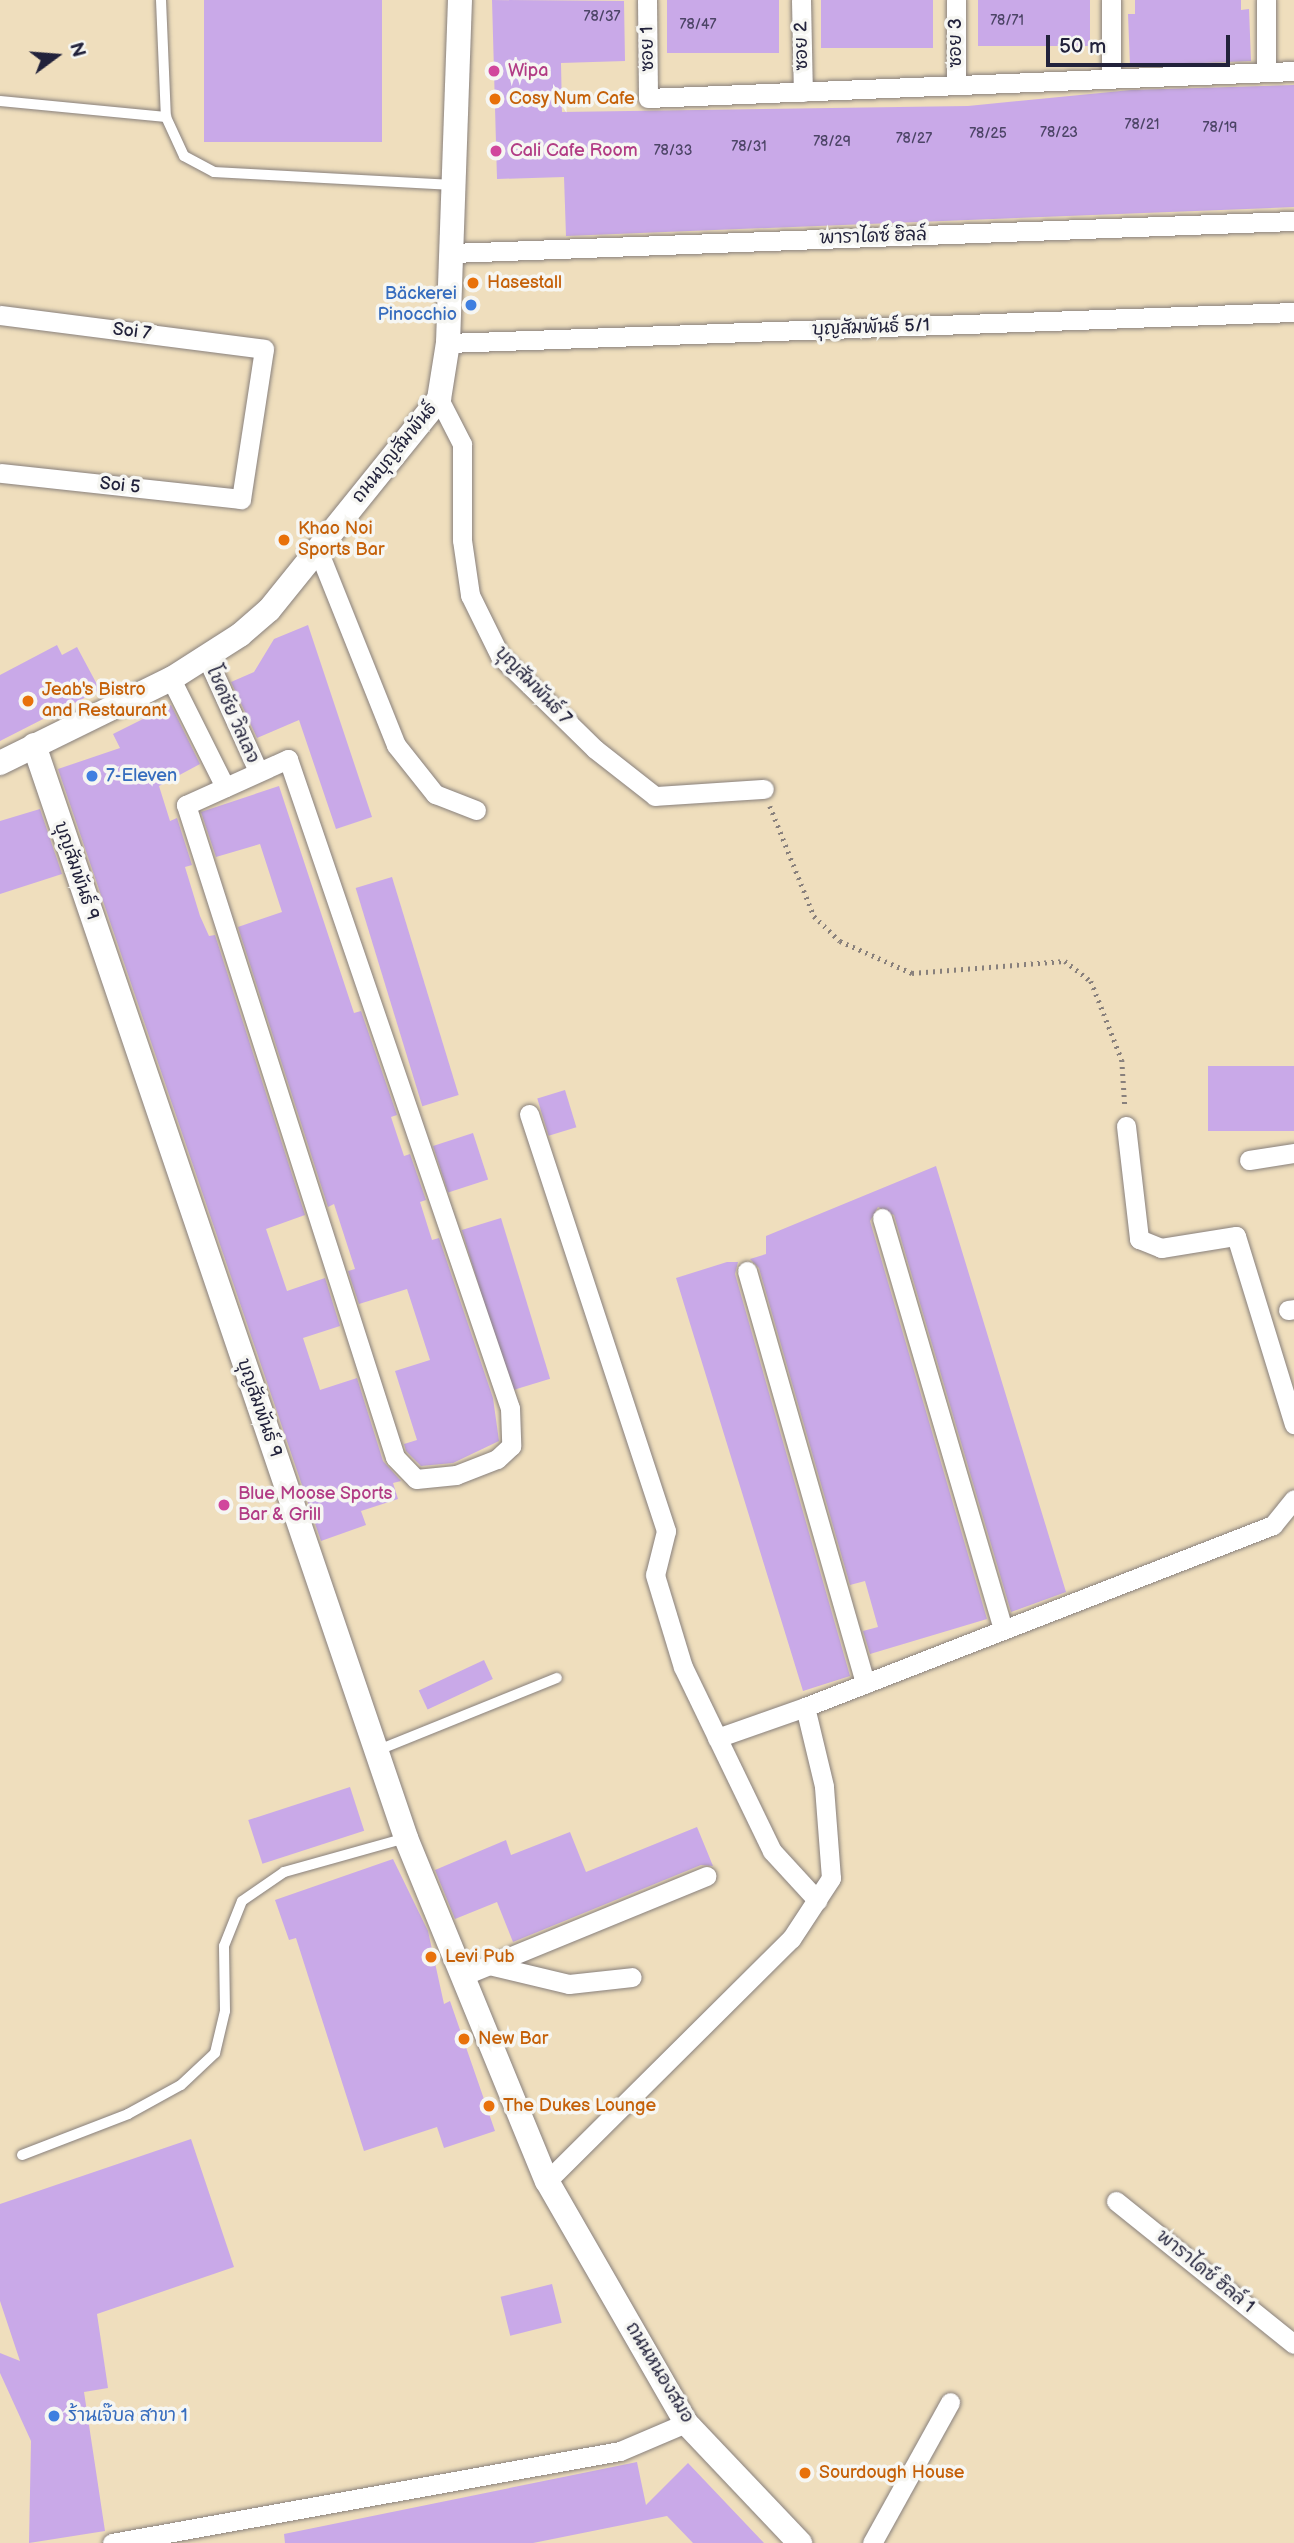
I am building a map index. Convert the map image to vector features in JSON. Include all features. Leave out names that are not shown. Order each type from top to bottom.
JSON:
[{"type":"street","name":"ถนนบุญสัมพันธ์","points":[[0,764],[171,679],[207,658],[269,610],[439,399],[448,343],[456,185],[460,0]]},
{"type":"street","name":"ซอย 1","points":[[647,0],[648,98],[803,92]]},
{"type":"street","name":"ซอย 2","points":[[801,0],[803,92]]},
{"type":"street","name":"ซอย 3","points":[[956,0],[956,85]]},
{"type":"street","points":[[1111,0],[1111,78]]},
{"type":"street","points":[[1266,0],[1266,72]]},
{"type":"street","points":[[803,92],[1294,71]]},
{"type":"street","name":"พาราไดซ์ ฮิลล์","points":[[452,253],[1294,221]]},
{"type":"street","name":"บุญสัมพันธ์ 5/1","points":[[448,343],[1294,312]]},
{"type":"street","name":"Soi 7","points":[[0,315],[264,349],[241,499]]},
{"type":"street","name":"บุญสัมพันธ์ 7","points":[[439,399],[462,444],[462,540],[470,595],[500,656],[595,749],[655,796],[764,789]]},
{"type":"street","name":"Soi 5","points":[[0,473],[241,499]]},
{"type":"street","points":[[318,550],[396,744],[435,794],[476,810]]},
{"type":"street","name":"โชคชัย วิลเลจ","points":[[207,658],[258,771]]},
{"type":"street","points":[[171,679],[225,787]]},
{"type":"street","name":"บุญสัมพันธ์ 9","points":[[34,745],[406,1838],[465,1975],[547,2181]]},
{"type":"street","points":[[288,759],[510,1408],[511,1446],[497,1459],[456,1475],[416,1479],[395,1457],[383,1423],[186,805],[225,787],[288,759]]},
{"type":"street","points":[[530,1114],[666,1531],[655,1575],[683,1667],[772,1850],[817,1900]]},
{"type":"street","points":[[1126,1126],[1139,1238],[1161,1248],[1236,1236],[1294,1424]]},
{"type":"street","points":[[1249,1160],[1294,1153]]},
{"type":"street","points":[[882,1218],[1002,1626]]},
{"type":"street","points":[[747,1271],[864,1683]]},
{"type":"street","points":[[717,1738],[805,1707],[1002,1626],[1273,1525],[1294,1499]]},
{"type":"street","points":[[547,2181],[791,1939],[831,1878],[824,1786],[805,1707]]},
{"type":"street","points":[[465,1975],[706,1876]]},
{"type":"street","points":[[489,1965],[569,1984],[632,1976]]},
{"type":"street","name":"ถนนหนองสมอ","points":[[547,2181],[686,2423],[800,2543]]},
{"type":"street","name":"พาราไดซ์ ฮิลล์ 1","points":[[1116,2200],[1294,2344]]},
{"type":"street","points":[[872,2543],[950,2402]]},
{"type":"street","points":[[112,2543],[620,2451],[686,2423]]},
{"type":"lane","points":[[161,0],[166,117],[184,156],[214,172],[456,185]]},
{"type":"lane","points":[[0,101],[166,117]]},
{"type":"lane","points":[[376,1752],[557,1678]]},
{"type":"lane","points":[[22,2155],[128,2114],[181,2085],[215,2053],[225,2011],[224,1946],[242,1901],[284,1872],[406,1838]]},
{"type":"path","points":[[764,789],[814,916],[840,941],[912,974],[1065,961],[1091,981],[1122,1060],[1126,1126]]},
{"type":"building","points":[[204,0],[382,0],[382,142],[204,142]]},
{"type":"building","points":[[492,0],[624,1],[625,61],[561,63],[562,112],[968,106],[1131,90],[1294,85],[1294,207],[566,236],[564,177],[497,179]]},
{"type":"building","points":[[667,0],[779,0],[779,53],[667,53]]},
{"type":"building","points":[[821,0],[933,0],[933,48],[821,48]]},
{"type":"building","points":[[978,0],[1090,0],[1090,46],[978,46]]},
{"type":"building","points":[[1135,0],[1241,0],[1241,10],[1249,9],[1251,61],[1130,66],[1128,14],[1135,14]]},
{"type":"building","points":[[308,625],[372,817],[336,829],[299,720],[257,738],[231,682],[254,672],[274,639]]},
{"type":"building","points":[[57,645],[62,655],[77,647],[100,690],[0,741],[0,675]]},
{"type":"building","points":[[171,705],[200,764],[159,786],[170,821],[177,818],[192,865],[185,867],[200,916],[209,936],[215,935],[305,1215],[266,1229],[287,1291],[325,1278],[340,1326],[303,1338],[320,1390],[357,1378],[383,1461],[401,1481],[393,1483],[398,1499],[361,1511],[366,1525],[321,1541],[58,769],[120,748],[113,734]]},
{"type":"building","points":[[279,786],[354,1013],[361,1011],[397,1115],[391,1117],[404,1156],[410,1154],[426,1200],[420,1202],[432,1240],[439,1238],[493,1398],[499,1441],[453,1463],[421,1466],[406,1451],[404,1444],[417,1440],[395,1371],[430,1360],[407,1289],[359,1304],[348,1271],[355,1269],[334,1204],[328,1207],[238,927],[282,912],[260,844],[216,857],[201,812]]},
{"type":"building","points":[[40,809],[62,874],[0,894],[0,821]]},
{"type":"building","points":[[392,877],[459,1095],[422,1106],[356,888]]},
{"type":"building","points":[[1208,1066],[1294,1066],[1294,1131],[1208,1131]]},
{"type":"building","points":[[565,1090],[576,1127],[549,1136],[537,1098]]},
{"type":"building","points":[[473,1133],[488,1180],[448,1193],[433,1146]]},
{"type":"building","points":[[936,1166],[1066,1592],[1011,1612],[894,1215],[878,1207],[870,1221],[987,1619],[870,1654],[863,1631],[878,1627],[865,1581],[850,1585],[759,1268],[750,1259],[766,1254],[766,1236]]},
{"type":"building","points":[[501,1218],[550,1379],[511,1391],[462,1230]]},
{"type":"building","points":[[727,1262],[738,1262],[735,1274],[850,1676],[803,1691],[676,1278]]},
{"type":"building","points":[[484,1660],[493,1679],[428,1709],[419,1690]]},
{"type":"building","points":[[350,1787],[364,1831],[262,1864],[248,1820]]},
{"type":"building","points":[[697,1827],[713,1866],[701,1865],[513,1942],[497,1902],[455,1919],[435,1870],[506,1840],[511,1855],[570,1832],[586,1872]]},
{"type":"building","points":[[393,1859],[428,1931],[444,2004],[450,2001],[495,2131],[444,2148],[437,2127],[364,2151],[296,1938],[289,1940],[275,1900]]},
{"type":"building","points":[[191,2139],[234,2267],[97,2314],[108,2388],[84,2392],[105,2531],[29,2543],[31,2441],[0,2373],[0,2353],[20,2361],[0,2301],[0,2204]]},
{"type":"building","points":[[552,2284],[562,2323],[510,2336],[501,2297]]},
{"type":"building","points":[[637,2462],[646,2505],[688,2463],[764,2543],[693,2543],[667,2516],[533,2543],[285,2543],[284,2534]]},
{"type":"place","name":"Wipa","points":[[494,71]]},
{"type":"place","name":"Cosy Num Cafe","points":[[495,99]]},
{"type":"place","name":"Cali Cafe Room","points":[[496,151]]},
{"type":"place","name":"Hasestall","points":[[473,283]]},
{"type":"place","name":"Bäckerei Pinocchio","points":[[471,305]]},
{"type":"place","name":"Khao Noi Sports Bar","points":[[284,540]]},
{"type":"place","name":"Jeab's Bistro and Restaurant","points":[[28,701]]},
{"type":"place","name":"7-Eleven","points":[[92,776]]},
{"type":"place","name":"Blue Moose Sports Bar & Grill","points":[[224,1505]]},
{"type":"place","name":"Levi Pub","points":[[431,1957]]},
{"type":"place","name":"New Bar","points":[[464,2039]]},
{"type":"place","name":"The Dukes Lounge","points":[[489,2106]]},
{"type":"place","name":"ร้านเจ๊บล สาขา 1","points":[[54,2416]]},
{"type":"place","name":"Sourdough House","points":[[805,2473]]}]
